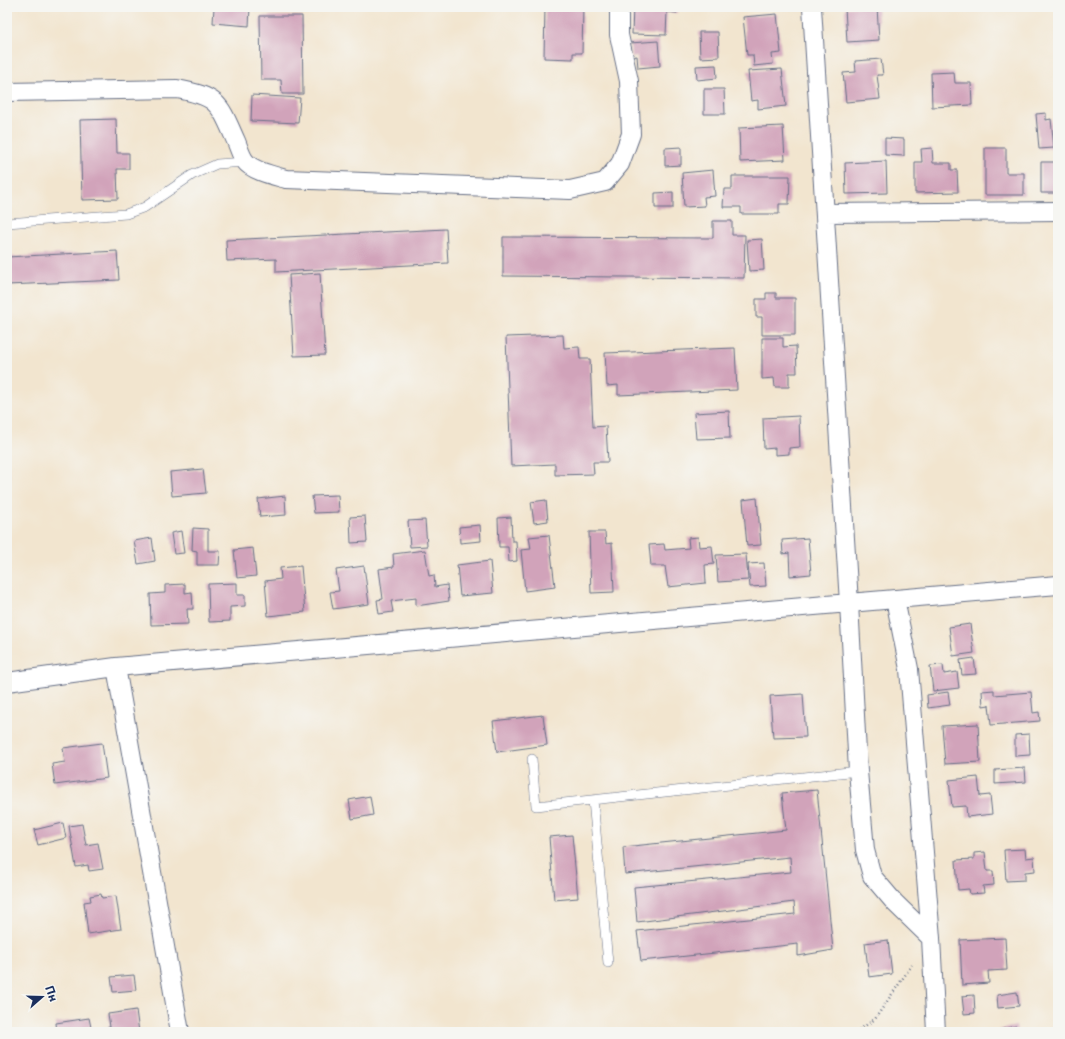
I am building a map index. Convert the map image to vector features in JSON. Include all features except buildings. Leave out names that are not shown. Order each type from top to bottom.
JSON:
[{"type":"street","points":[[7,92],[177,89],[196,93],[210,98],[223,113],[245,162],[262,172],[286,179],[570,190],[605,182],[620,164],[632,134],[629,81],[619,35],[620,7]]},
{"type":"street","points":[[812,7],[858,771],[865,850],[872,876],[895,903],[931,938]]},
{"type":"street","points":[[825,213],[1058,211]]},
{"type":"street","points":[[7,682],[116,667],[1058,585]]},
{"type":"street","points":[[895,599],[909,669],[931,938],[936,1032]]},
{"type":"street","points":[[116,667],[180,1032]]},
{"type":"lane","points":[[7,223],[126,214],[146,207],[192,175],[211,166],[217,164],[245,162]]},
{"type":"lane","points":[[532,759],[536,806],[858,771]]},
{"type":"lane","points":[[594,800],[608,963]]},
{"type":"path","points":[[856,1032],[875,1019],[914,963]]}]
